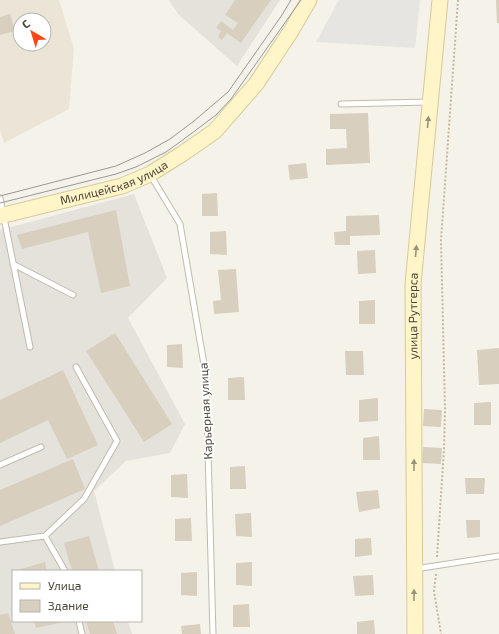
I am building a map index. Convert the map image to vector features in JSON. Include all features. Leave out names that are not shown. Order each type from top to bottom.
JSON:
[{"type":"main road","name":"Милицейская улица","points":[[2,215],[122,186],[150,174],[215,131],[256,84],[291,31],[309,0]]},
{"type":"main road","name":"улица Рутгерса","points":[[415,634],[412,284],[440,0]]},
{"type":"lane","points":[[341,104],[430,102]]},
{"type":"lane","name":"Карьерная улица","points":[[150,174],[180,224],[206,376],[213,634]]},
{"type":"lane","points":[[0,198],[2,215],[30,347]]},
{"type":"lane","points":[[13,264],[73,295]]},
{"type":"lane","points":[[0,542],[45,536],[84,499],[117,441],[76,367]]},
{"type":"lane","points":[[0,465],[41,447]]},
{"type":"lane","points":[[45,536],[64,570]]},
{"type":"lane","points":[[414,569],[499,556]]},
{"type":"lane","points":[[79,622],[82,634]]},
{"type":"path","points":[[441,634],[434,592],[444,442],[441,240],[458,0]]},
{"type":"shaded area","points":[[0,0],[59,0],[74,49],[69,109],[4,143],[0,130]]},
{"type":"shaded area","points":[[169,0],[280,0],[237,66],[179,15]]},
{"type":"shaded area","points":[[339,0],[420,0],[415,48],[316,42]]},
{"type":"shaded area","points":[[134,194],[167,278],[128,318],[185,424],[170,453],[126,461],[94,491],[115,570],[12,570],[12,622],[128,622],[132,634],[0,634],[0,230]]},
{"type":"building","points":[[235,0],[271,0],[241,43],[227,33],[222,40],[218,37],[221,31],[216,28],[221,21],[233,30],[238,23],[225,15]]},
{"type":"building","points":[[496,0],[499,0],[499,23],[497,23]]},
{"type":"building","points":[[10,14],[12,21],[12,32],[0,35],[0,17]]},
{"type":"building","points":[[368,113],[370,163],[326,165],[326,149],[347,148],[346,129],[330,129],[330,114]]},
{"type":"building","points":[[306,163],[308,178],[290,180],[288,165]]},
{"type":"building","points":[[217,193],[218,216],[202,216],[202,194]]},
{"type":"building","points":[[116,210],[130,286],[101,293],[88,232],[22,249],[17,235]]},
{"type":"building","points":[[379,215],[380,235],[350,236],[350,245],[335,245],[334,232],[346,231],[346,216]]},
{"type":"building","points":[[226,231],[227,255],[210,254],[210,232]]},
{"type":"building","points":[[375,250],[376,273],[358,274],[357,251]]},
{"type":"building","points":[[236,269],[239,312],[214,314],[213,301],[221,300],[218,270]]},
{"type":"building","points":[[375,300],[375,324],[359,324],[359,301]]},
{"type":"building","points":[[115,333],[172,424],[144,442],[86,351]]},
{"type":"building","points":[[182,344],[183,368],[167,367],[167,345]]},
{"type":"building","points":[[499,348],[499,384],[479,385],[477,350]]},
{"type":"building","points":[[345,351],[363,351],[364,375],[346,375]]},
{"type":"building","points":[[63,370],[98,445],[67,459],[48,420],[0,443],[0,400]]},
{"type":"building","points":[[244,377],[245,400],[228,400],[228,378]]},
{"type":"building","points":[[378,398],[378,421],[359,422],[359,400]]},
{"type":"building","points":[[491,402],[491,425],[474,425],[474,403]]},
{"type":"building","points":[[424,409],[442,410],[441,427],[423,426]]},
{"type":"building","points":[[379,436],[380,460],[363,460],[363,438]]},
{"type":"building","points":[[423,447],[442,448],[441,464],[422,463]]},
{"type":"building","points":[[73,459],[85,489],[0,526],[0,490]]},
{"type":"building","points":[[245,466],[246,489],[230,489],[230,467]]},
{"type":"building","points":[[187,474],[188,498],[171,497],[171,475]]},
{"type":"building","points":[[465,478],[485,478],[484,494],[466,494]]},
{"type":"building","points":[[378,490],[380,508],[359,512],[356,492]]},
{"type":"building","points":[[251,513],[252,537],[236,536],[235,514]]},
{"type":"building","points":[[191,518],[192,541],[175,541],[175,519]]},
{"type":"building","points":[[466,520],[480,520],[480,537],[467,538]]},
{"type":"building","points":[[89,536],[99,570],[72,570],[64,543]]},
{"type":"building","points":[[371,538],[372,555],[355,557],[355,539]]},
{"type":"building","points":[[45,562],[47,570],[17,570]]},
{"type":"building","points":[[252,562],[252,586],[236,585],[236,563]]},
{"type":"building","points":[[197,572],[197,596],[181,595],[181,573]]},
{"type":"building","points":[[373,575],[374,595],[355,596],[353,576]]},
{"type":"building","points":[[249,604],[250,627],[233,627],[233,605]]},
{"type":"building","points":[[8,613],[15,634],[0,634],[0,615]]},
{"type":"building","points":[[374,620],[375,634],[357,634],[357,622]]},
{"type":"building","points":[[34,622],[64,622],[36,628]]},
{"type":"building","points":[[86,622],[113,622],[117,634],[90,634]]},
{"type":"building","points":[[200,624],[201,634],[182,634],[181,626]]},
{"type":"tram line","points":[[0,196],[116,166],[145,153],[170,139],[228,92],[291,0]]},
{"type":"tram line","points":[[0,203],[116,174],[136,167],[166,152],[216,115],[231,99],[301,0]]}]
